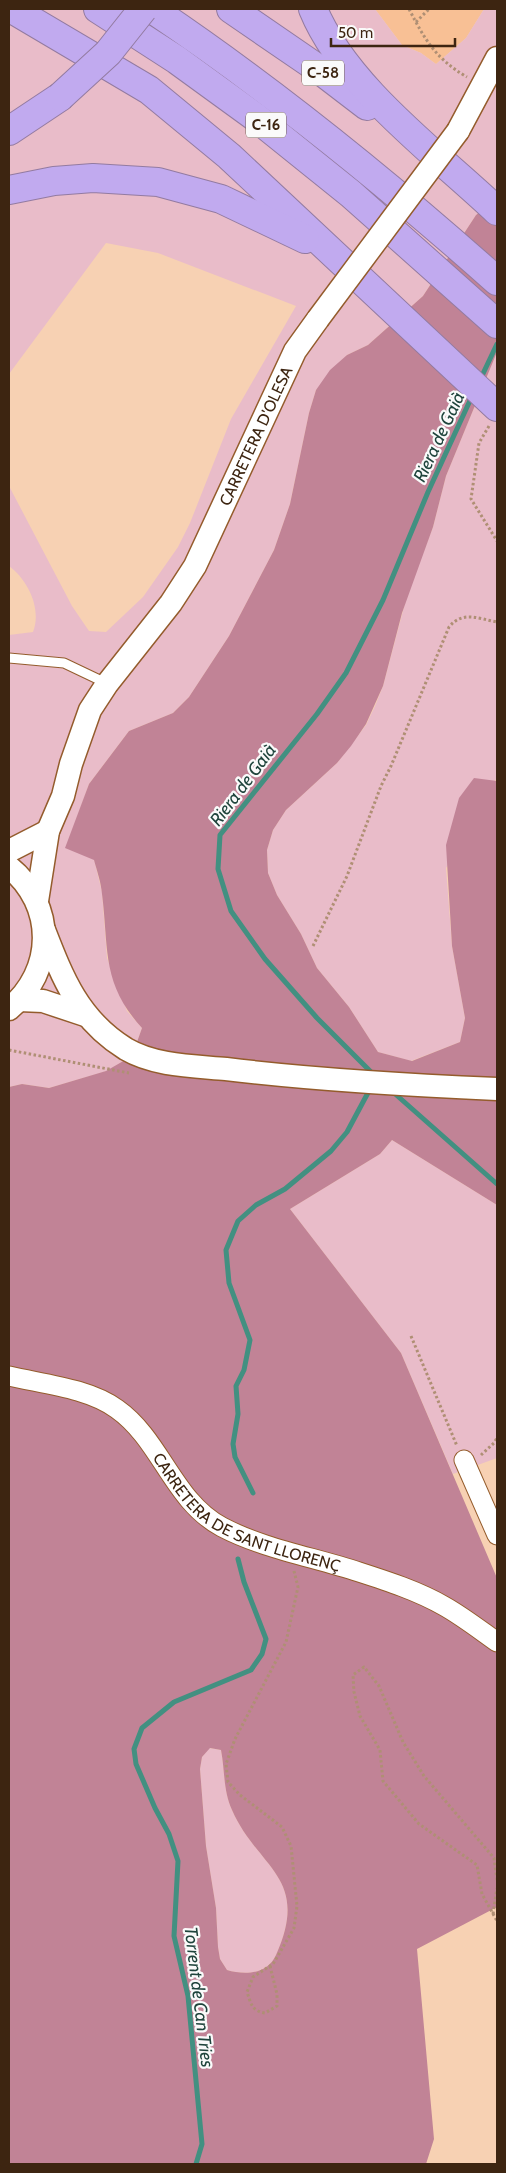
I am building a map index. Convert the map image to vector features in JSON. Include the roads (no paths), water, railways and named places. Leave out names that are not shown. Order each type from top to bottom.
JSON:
[{"type":"highway","points":[[12,9],[149,90],[229,156],[382,300],[495,414]]},
{"type":"highway","name":"C-16","points":[[98,9],[177,60],[254,116],[351,194],[497,324]]},
{"type":"highway","points":[[9,131],[60,97],[108,53],[143,9]]},
{"type":"highway","name":"C-16","points":[[152,9],[276,95],[442,232],[497,281]]},
{"type":"highway","name":"C-58","points":[[231,9],[320,70],[378,115],[414,138],[497,211]]},
{"type":"highway","points":[[314,9],[319,24],[353,72],[414,138]]},
{"type":"highway","points":[[9,190],[54,181],[93,178],[158,182],[221,199],[327,249]]},
{"type":"highway","points":[[9,202],[103,188],[138,189],[221,199]]},
{"type":"street","name":"CARRETERA D'OLESA","points":[[36,901],[48,831],[63,796],[81,732],[90,710],[107,684],[171,603],[195,566],[295,351],[458,131],[484,87],[497,58]]},
{"type":"street","points":[[9,851],[48,831]]},
{"type":"street","points":[[9,867],[25,882],[36,901],[44,930],[59,968],[85,1016]]},
{"type":"street","points":[[14,1004],[29,988],[40,968],[44,953],[44,930]]},
{"type":"street","points":[[14,1004],[42,1001],[85,1016],[117,1042],[135,1053],[159,1060],[194,1066],[314,1079],[497,1089]]},
{"type":"street","name":"CARRETERA DE SANT LLORENÇ","points":[[9,1376],[83,1393],[119,1410],[147,1440],[199,1511],[234,1533],[401,1587],[443,1605],[497,1642]]},
{"type":"street","points":[[464,1460],[497,1535]]},
{"type":"lane","points":[[9,658],[64,663],[107,684]]},
{"type":"waterway","name":"Riera de Gaià","points":[[480,380],[497,344]]},
{"type":"waterway","name":"Riera de Gaià","points":[[375,1076],[317,1018],[265,959],[231,911],[218,869],[220,835],[317,714],[346,673],[383,600],[428,492],[473,394]]},
{"type":"waterway","name":"Torrent de Can Tries","points":[[253,1493],[235,1457],[233,1444],[238,1414],[236,1386],[244,1370],[250,1340],[229,1283],[226,1250],[238,1221],[256,1205],[285,1189],[331,1151],[347,1132],[370,1089]]},
{"type":"waterway","name":"Riera de Gaià","points":[[393,1092],[497,1184]]},
{"type":"waterway","name":"Torrent de Can Tries","points":[[196,2164],[202,2144],[188,1996],[174,1936],[178,1861],[169,1834],[155,1808],[136,1764],[134,1749],[142,1728],[174,1702],[251,1670],[262,1654],[266,1639],[244,1582],[238,1559]]}]
